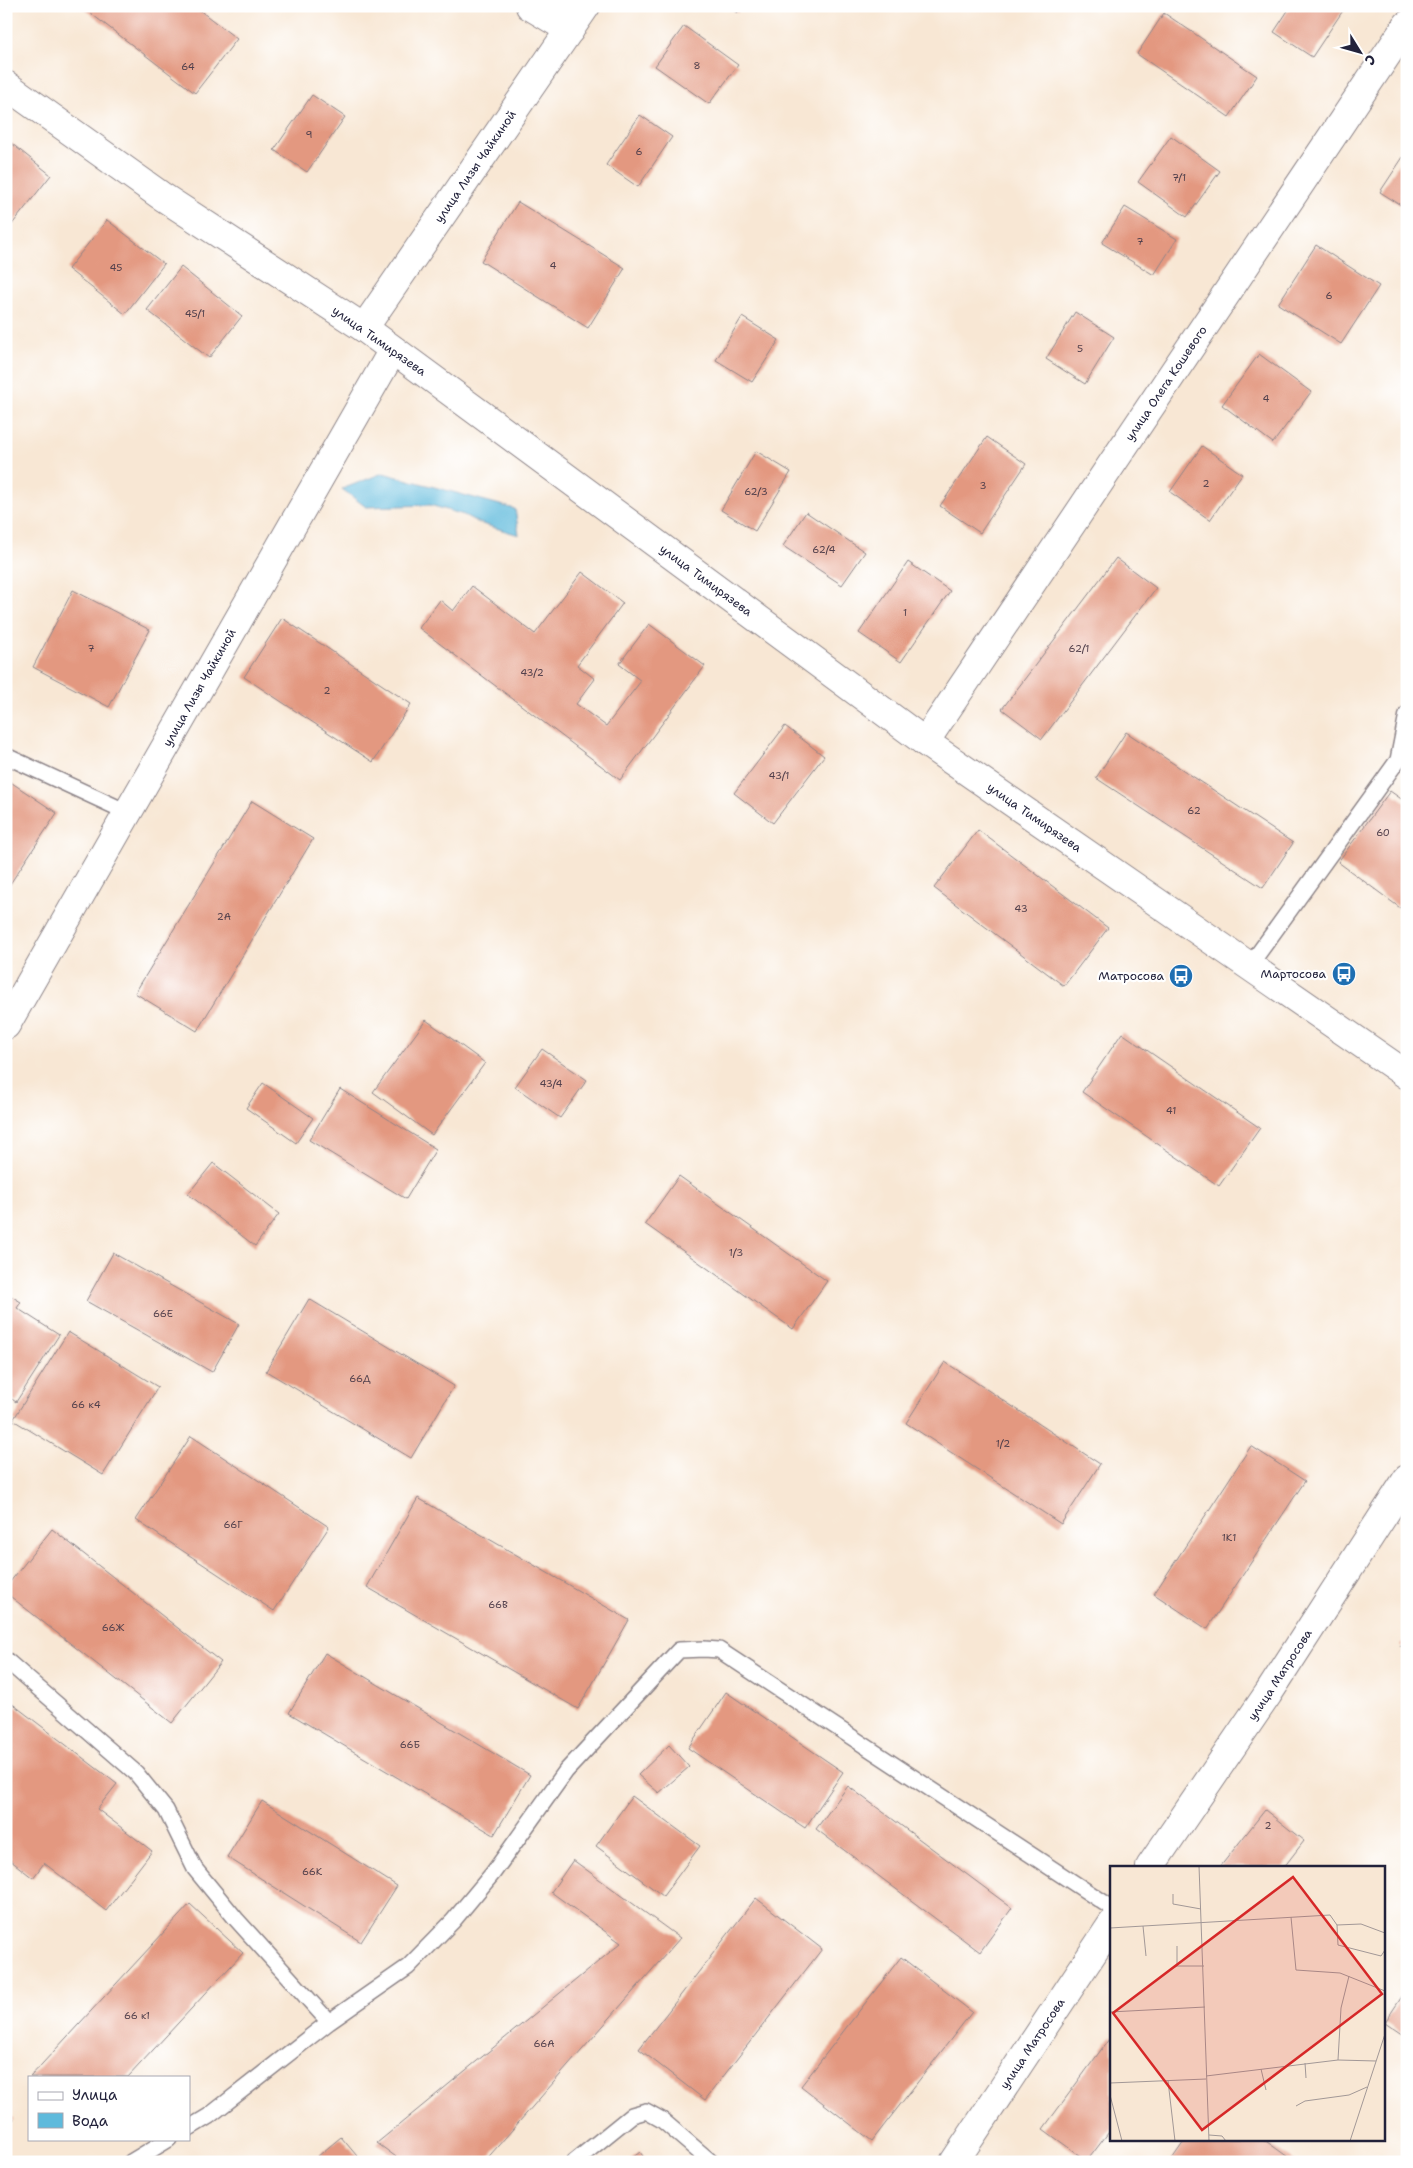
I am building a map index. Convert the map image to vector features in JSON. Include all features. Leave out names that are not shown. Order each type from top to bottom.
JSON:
[{"type":"street","points":[[530,6],[570,30]]},
{"type":"street","name":"улица Лизы Чайкиной","points":[[364,328],[586,6]]},
{"type":"street","name":"улица Олега Кошевого","points":[[925,742],[1407,25]]},
{"type":"street","name":"улица Тимирязева","points":[[6,84],[160,194],[364,328],[925,742],[1407,1075]]},
{"type":"street","name":"улица Лизы Чайкиной","points":[[6,1025],[394,350]]},
{"type":"street","name":"улица Матросова","points":[[1151,1866],[1268,1694],[1407,1479]]},
{"type":"street","name":"улица Матросова","points":[[954,2162],[1110,1927]]},
{"type":"lane","points":[[1250,965],[1402,763],[1407,714]]},
{"type":"lane","points":[[6,756],[128,813]]},
{"type":"lane","points":[[190,2127],[210,2116],[329,2022],[408,1967],[453,1922],[493,1873],[566,1772],[679,1650],[719,1650],[1110,1907]]},
{"type":"lane","points":[[6,1660],[136,1772],[166,1810],[195,1869],[236,1919],[329,2022]]},
{"type":"lane","points":[[574,2162],[632,2115],[646,2111],[662,2120],[711,2162]]},
{"type":"lane","points":[[131,2162],[167,2140]]},
{"type":"water","points":[[383,473],[515,509],[519,535],[430,505],[366,507],[342,489]]},
{"type":"building","points":[[81,6],[194,6],[237,39],[195,93]]},
{"type":"building","points":[[728,6],[742,6],[737,13]]},
{"type":"building","points":[[1291,6],[1346,6],[1312,57],[1274,32]]},
{"type":"building","points":[[1164,13],[1257,76],[1229,117],[1137,54]]},
{"type":"building","points":[[684,26],[738,65],[709,104],[655,66]]},
{"type":"building","points":[[312,95],[345,117],[307,172],[274,150]]},
{"type":"building","points":[[640,115],[672,137],[638,187],[606,165]]},
{"type":"building","points":[[1171,136],[1220,171],[1187,217],[1138,182]]},
{"type":"building","points":[[6,139],[51,175],[6,232]]},
{"type":"building","points":[[1407,151],[1407,209],[1380,192]]},
{"type":"building","points":[[518,202],[625,268],[588,328],[481,261]]},
{"type":"building","points":[[1125,207],[1177,239],[1154,275],[1102,243]]},
{"type":"building","points":[[107,220],[164,264],[125,314],[68,269]]},
{"type":"building","points":[[1316,245],[1379,286],[1341,344],[1278,304]]},
{"type":"building","points":[[181,267],[242,316],[209,358],[147,310]]},
{"type":"building","points":[[1075,312],[1114,337],[1085,384],[1046,359]]},
{"type":"building","points":[[742,317],[779,340],[752,382],[716,360]]},
{"type":"building","points":[[1259,354],[1311,392],[1273,443],[1222,405]]},
{"type":"building","points":[[987,437],[1026,464],[980,533],[940,506]]},
{"type":"building","points":[[1202,446],[1242,474],[1210,520],[1170,492]]},
{"type":"building","points":[[756,451],[791,472],[755,531],[721,510]]},
{"type":"building","points":[[806,512],[865,552],[842,585],[783,546]]},
{"type":"building","points":[[1116,558],[1156,588],[1042,739],[1002,709]]},
{"type":"building","points":[[908,562],[950,591],[901,662],[859,633]]},
{"type":"building","points":[[582,572],[623,603],[577,665],[595,679],[576,704],[606,726],[641,681],[619,664],[649,624],[705,666],[620,780],[419,628],[440,600],[453,611],[472,586],[535,634]]},
{"type":"building","points":[[73,590],[150,630],[109,707],[33,667]]},
{"type":"building","points":[[282,618],[411,704],[373,762],[244,677]]},
{"type":"building","points":[[785,726],[824,756],[773,823],[734,793]]},
{"type":"building","points":[[1126,732],[1293,843],[1263,888],[1096,778]]},
{"type":"building","points":[[6,779],[57,813],[6,890]]},
{"type":"building","points":[[1390,791],[1407,803],[1407,913],[1338,862]]},
{"type":"building","points":[[252,801],[313,839],[197,1031],[135,993]]},
{"type":"building","points":[[978,830],[1108,928],[1064,986],[934,888]]},
{"type":"building","points":[[426,1020],[485,1063],[432,1135],[373,1092]]},
{"type":"building","points":[[1122,1033],[1260,1128],[1219,1186],[1082,1092]]},
{"type":"building","points":[[542,1049],[587,1080],[560,1118],[515,1087]]},
{"type":"building","points":[[263,1083],[313,1118],[296,1143],[246,1108]]},
{"type":"building","points":[[340,1089],[436,1149],[406,1199],[309,1140]]},
{"type":"building","points":[[213,1163],[279,1214],[255,1246],[188,1194]]},
{"type":"building","points":[[679,1176],[827,1281],[793,1329],[645,1224]]},
{"type":"building","points":[[113,1253],[239,1324],[212,1372],[86,1301]]},
{"type":"building","points":[[6,1293],[21,1302],[17,1308],[59,1335],[16,1402],[6,1395]]},
{"type":"building","points":[[309,1299],[454,1386],[411,1458],[266,1371]]},
{"type":"building","points":[[68,1332],[158,1387],[103,1475],[13,1420]]},
{"type":"building","points":[[945,1362],[1100,1464],[1061,1524],[906,1423]]},
{"type":"building","points":[[191,1436],[329,1527],[274,1611],[136,1520]]},
{"type":"building","points":[[1251,1446],[1305,1481],[1207,1629],[1154,1594]]},
{"type":"building","points":[[418,1498],[629,1620],[578,1709],[367,1587]]},
{"type":"building","points":[[52,1529],[221,1662],[172,1723],[6,1593],[6,1587]]},
{"type":"building","points":[[1407,1636],[1407,1650],[1400,1646]]},
{"type":"building","points":[[325,1653],[530,1775],[494,1835],[289,1713]]},
{"type":"building","points":[[726,1692],[843,1772],[805,1828],[688,1748]]},
{"type":"building","points":[[6,1699],[117,1784],[97,1809],[152,1851],[106,1911],[44,1863],[33,1878],[6,1857]]},
{"type":"building","points":[[669,1745],[689,1767],[659,1793],[638,1775]]},
{"type":"building","points":[[848,1786],[1012,1908],[980,1952],[816,1829]]},
{"type":"building","points":[[632,1796],[700,1846],[663,1896],[596,1846]]},
{"type":"building","points":[[262,1801],[397,1886],[361,1942],[227,1857]]},
{"type":"building","points":[[1265,1810],[1304,1841],[1285,1866],[1221,1866]]},
{"type":"building","points":[[573,1860],[680,1938],[484,2162],[403,2162],[377,2143],[621,1943],[551,1892]]},
{"type":"building","points":[[756,1898],[822,1949],[705,2100],[639,2049]]},
{"type":"building","points":[[190,1904],[243,1953],[129,2076],[31,2076]]},
{"type":"building","points":[[901,1957],[972,2012],[872,2141],[801,2086]]},
{"type":"building","points":[[1407,1989],[1407,2037],[1386,2023]]},
{"type":"building","points":[[1110,2038],[1110,2131],[1087,2161],[1043,2129]]},
{"type":"building","points":[[6,2110],[14,2119],[6,2126]]},
{"type":"building","points":[[341,2137],[362,2162],[311,2162]]},
{"type":"building","points":[[1185,2140],[1264,2140],[1295,2162],[1170,2162]]},
{"type":"building","points":[[640,2152],[647,2162],[627,2162]]},
{"type":"place","name":"Мартосова","points":[[1344,974]]},
{"type":"place","name":"Матросова","points":[[1181,976]]}]
